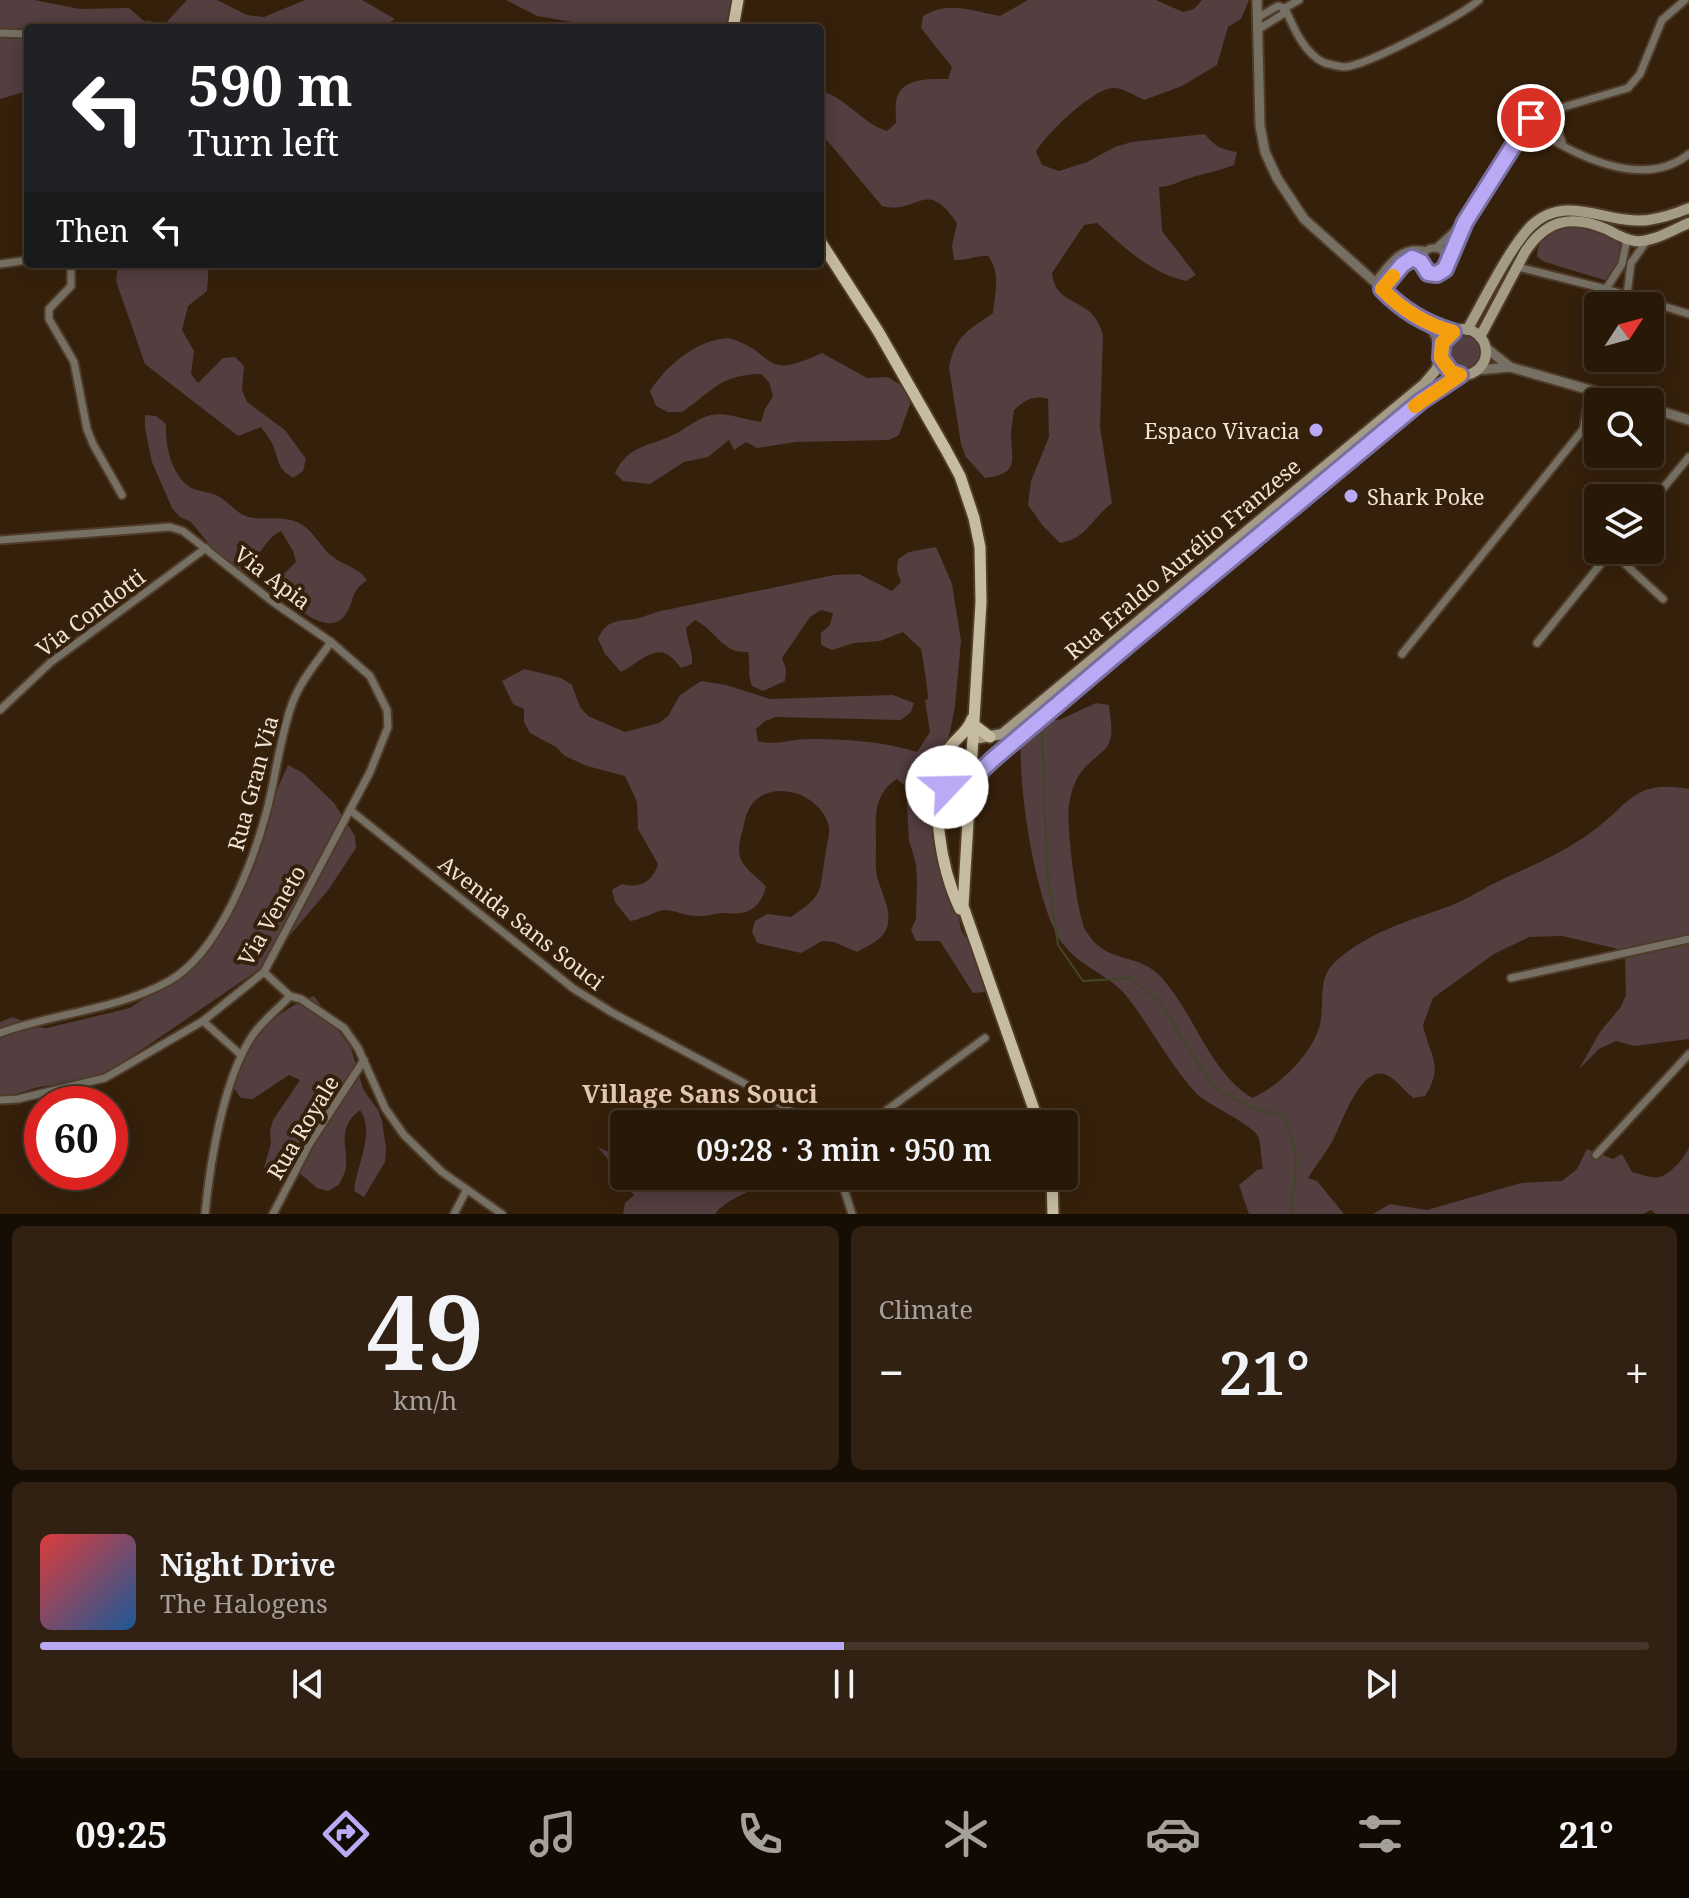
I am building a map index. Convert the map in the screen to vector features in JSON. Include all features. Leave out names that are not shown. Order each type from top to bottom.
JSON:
[{"type":"main road","points":[[734,24],[738,0]]},
{"type":"main road","points":[[1467,330],[1523,235],[1540,218],[1570,208],[1618,218],[1648,220]]},
{"type":"main road","points":[[1627,239],[1627,227],[1689,208]]},
{"type":"main road","points":[[1482,342],[1467,330],[1453,332],[1445,339],[1441,353],[1451,372],[1460,375],[1478,370],[1485,359],[1482,342],[1518,267],[1534,239],[1555,224],[1571,220],[1586,222],[1638,241],[1689,223]]},
{"type":"main road","points":[[824,247],[928,417],[960,476],[972,509],[980,547],[981,602],[963,900],[966,920]]},
{"type":"main road","name":"Rua Eraldo Aurélio Franzese","points":[[974,739],[1002,734],[1424,384],[1436,370],[1441,353]]},
{"type":"main road","name":"Rua Eraldo Aurélio Franzese","points":[[970,783],[992,760],[1130,643],[1421,401],[1460,375]]},
{"type":"main road","points":[[974,720],[990,737]]},
{"type":"main road","points":[[974,720],[953,745],[940,779],[938,825],[953,892],[966,920],[1034,1110]]},
{"type":"main road","points":[[953,745],[974,739]]},
{"type":"main road","points":[[953,745],[967,753],[970,783]]},
{"type":"main road","points":[[940,779],[955,791],[970,783]]},
{"type":"main road","points":[[1052,1190],[1053,1214]]},
{"type":"street","points":[[1257,0],[1260,126],[1265,152],[1295,209],[1413,316],[1431,326],[1453,332]]},
{"type":"street","points":[[1257,30],[1299,0]]},
{"type":"street","points":[[1257,18],[1278,6],[1285,8],[1298,35],[1313,55],[1326,63],[1343,67],[1370,58],[1455,16],[1479,0]]},
{"type":"street","points":[[1426,251],[1421,262],[1424,270],[1433,275],[1441,273],[1465,222],[1526,123],[1531,118],[1560,108],[1628,88],[1640,74],[1662,20],[1685,0]]},
{"type":"street","points":[[0,33],[24,34]]},
{"type":"street","points":[[1560,108],[1554,121],[1562,144]]},
{"type":"street","points":[[1526,123],[1562,144],[1614,167],[1633,171],[1661,169],[1689,154]]},
{"type":"street","points":[[1378,286],[1399,254],[1411,249],[1426,251],[1436,248],[1465,222]]},
{"type":"street","points":[[1606,289],[1622,264],[1627,239]]},
{"type":"street","points":[[1627,292],[1631,263],[1648,239]]},
{"type":"street","points":[[1436,248],[1444,252],[1447,265]]},
{"type":"street","points":[[1378,286],[1412,258],[1421,262]]},
{"type":"street","points":[[0,264],[24,261]]},
{"type":"street","points":[[1518,267],[1616,292]]},
{"type":"street","points":[[71,268],[71,286],[49,309],[49,319],[74,362],[87,429],[93,444],[122,495]]},
{"type":"street","points":[[1664,306],[1689,314]]},
{"type":"street","points":[[1431,326],[1441,353]]},
{"type":"street","points":[[1482,342],[1510,367]]},
{"type":"street","points":[[1478,370],[1510,367],[1586,388]]},
{"type":"street","points":[[1664,412],[1689,420]]},
{"type":"street","points":[[1402,654],[1584,428]]},
{"type":"street","points":[[1664,488],[1687,462]]},
{"type":"street","name":"Via Apia","points":[[0,540],[170,527],[183,531],[273,602],[331,642],[370,676],[387,710],[388,727],[350,810]]},
{"type":"street","name":"Via Condotti","points":[[0,710],[51,662],[206,548]]},
{"type":"street","points":[[1537,643],[1601,564]]},
{"type":"street","points":[[1625,564],[1663,599]]},
{"type":"street","name":"Rua Gran Via","points":[[0,1033],[138,994],[169,981],[197,956],[224,917],[243,877],[266,814],[293,701],[331,642]]},
{"type":"street","name":"Via Veneto","points":[[0,1100],[18,1099],[105,1078],[203,1021],[264,972],[350,810]]},
{"type":"street","name":"Avenida Sans Souci","points":[[350,810],[574,989],[789,1110]]},
{"type":"street","points":[[1511,978],[1689,939]]},
{"type":"street","points":[[264,972],[290,996],[301,999],[344,1028],[364,1060],[385,1108],[404,1135],[442,1172],[502,1214]]},
{"type":"street","points":[[205,1214],[220,1119],[241,1055],[256,1031],[290,996]]},
{"type":"street","points":[[203,1021],[241,1055]]},
{"type":"street","points":[[887,1110],[985,1038]]},
{"type":"street","points":[[1596,1155],[1689,1054]]},
{"type":"street","name":"Rua Royale","points":[[273,1214],[310,1143],[364,1060]]},
{"type":"street","points":[[844,1190],[852,1214]]},
{"type":"street","points":[[454,1214],[466,1191]]},
{"type":"shaded area","points":[[0,0],[34,0],[80,9],[129,8],[147,24],[24,24],[24,92],[0,99]]},
{"type":"shaded area","points":[[187,0],[217,0],[247,15],[264,17],[305,0],[362,0],[395,19],[387,24],[165,24]]},
{"type":"shaded area","points":[[506,0],[742,0],[737,24],[584,24],[537,16]]},
{"type":"shaded area","points":[[1028,0],[1156,0],[1183,12],[1194,9],[1202,0],[1249,0],[1241,19],[1228,27],[1217,65],[1182,86],[1144,100],[1114,88],[1094,95],[1070,114],[1036,152],[1042,165],[1059,171],[1132,142],[1205,134],[1219,147],[1237,152],[1234,165],[1159,187],[1162,231],[1196,275],[1186,281],[1161,272],[1138,258],[1097,223],[1084,225],[1052,273],[1061,293],[1092,314],[1103,336],[1100,427],[1112,503],[1082,533],[1060,543],[1028,505],[1031,481],[1049,437],[1048,399],[1030,399],[1014,410],[1012,460],[1004,473],[985,478],[966,457],[961,444],[949,368],[959,341],[993,313],[996,283],[992,262],[988,256],[954,260],[952,246],[957,223],[946,209],[929,200],[894,208],[882,206],[824,137],[824,92],[887,131],[896,123],[896,102],[903,88],[916,81],[948,79],[952,67],[921,28],[923,16],[952,8],[1000,16]]},
{"type":"shaded area","points":[[1579,225],[1605,232],[1619,243],[1622,249],[1614,276],[1604,280],[1537,257],[1545,237],[1557,230]]},
{"type":"shaded area","points":[[118,268],[209,268],[207,291],[188,306],[182,330],[194,351],[191,374],[198,383],[223,358],[235,357],[244,366],[242,390],[247,402],[285,430],[306,459],[303,471],[293,478],[285,472],[261,427],[238,436],[145,364],[116,281]]},
{"type":"shaded area","points":[[1464,336],[1476,341],[1481,353],[1476,365],[1464,370],[1452,365],[1447,353],[1452,341]]},
{"type":"shaded area","points":[[729,338],[745,344],[778,365],[788,365],[822,353],[867,378],[888,377],[912,399],[899,435],[889,440],[796,442],[757,448],[746,442],[734,450],[729,440],[708,457],[684,462],[650,484],[623,481],[615,473],[627,456],[702,418],[723,415],[761,422],[773,396],[769,382],[761,374],[726,381],[682,412],[668,412],[656,406],[650,391],[684,355],[705,343]]},
{"type":"shaded area","points":[[145,415],[156,416],[166,424],[171,461],[186,484],[218,496],[248,517],[297,522],[332,556],[363,575],[367,580],[356,591],[349,609],[340,620],[332,623],[313,618],[279,592],[276,581],[296,562],[281,531],[270,539],[241,573],[230,570],[191,522],[180,517],[172,508],[152,462]]},
{"type":"shaded area","points":[[936,547],[952,584],[961,641],[955,706],[950,732],[940,757],[939,800],[961,930],[971,946],[985,992],[973,993],[940,941],[916,941],[911,930],[916,919],[916,864],[909,840],[906,787],[897,779],[883,792],[876,817],[876,872],[888,909],[888,923],[881,937],[857,952],[834,942],[822,941],[801,953],[757,943],[752,932],[755,921],[767,914],[791,917],[809,904],[820,887],[829,827],[816,805],[792,792],[767,793],[756,800],[746,816],[739,844],[741,860],[766,887],[755,907],[738,913],[700,916],[662,910],[630,921],[615,902],[612,890],[622,884],[634,886],[644,883],[653,875],[658,864],[638,829],[637,802],[625,776],[587,766],[530,733],[524,722],[524,709],[513,704],[502,681],[524,669],[561,678],[572,685],[580,707],[588,716],[625,732],[659,723],[668,716],[680,695],[701,681],[726,685],[770,699],[893,695],[914,703],[911,712],[901,720],[776,717],[756,729],[758,741],[850,740],[917,752],[930,732],[925,700],[928,699],[927,686],[921,649],[903,632],[880,641],[854,643],[832,650],[821,645],[821,633],[830,625],[833,613],[821,610],[810,617],[782,658],[786,669],[785,681],[763,691],[752,686],[748,652],[739,652],[725,645],[695,620],[686,628],[692,664],[681,668],[673,659],[659,652],[621,672],[605,654],[598,639],[608,625],[617,621],[834,575],[859,574],[892,591],[901,582],[897,571],[898,559],[909,552]]},
{"type":"shaded area","points":[[1096,703],[1109,705],[1111,737],[1107,747],[1077,779],[1068,815],[1076,889],[1086,931],[1103,949],[1142,964],[1161,977],[1224,1072],[1252,1098],[1285,1076],[1305,1054],[1318,1031],[1326,975],[1347,952],[1387,929],[1457,903],[1555,855],[1590,833],[1634,796],[1655,788],[1689,789],[1689,1039],[1634,1046],[1616,1041],[1599,1049],[1579,1069],[1626,995],[1625,959],[1618,949],[1562,936],[1529,937],[1494,954],[1433,998],[1423,1025],[1435,1068],[1425,1096],[1413,1098],[1384,1074],[1375,1074],[1360,1087],[1333,1140],[1308,1178],[1317,1181],[1344,1214],[1249,1214],[1239,1185],[1257,1170],[1263,1169],[1256,1134],[1196,1093],[1121,990],[1078,959],[1063,944],[1044,902],[1025,808],[1022,731],[1046,720],[1059,720]]},
{"type":"shaded area","points":[[288,765],[303,773],[334,803],[355,836],[356,848],[329,889],[264,966],[93,1083],[83,1086],[24,1086],[24,1092],[0,1103],[0,1022],[13,1017],[35,1027],[47,1028],[130,1008],[192,966],[213,934]]},
{"type":"shaded area","points":[[314,996],[351,1048],[363,1089],[382,1121],[385,1162],[364,1197],[354,1191],[366,1139],[360,1110],[346,1130],[344,1173],[339,1185],[328,1191],[317,1188],[290,1165],[278,1169],[264,1168],[273,1120],[300,1080],[289,1075],[253,1099],[241,1098],[233,1087],[238,1062],[251,1040],[280,1014]]},
{"type":"shaded area","points":[[598,1147],[610,1153],[610,1164]]},
{"type":"shaded area","points":[[1689,1147],[1689,1214],[1656,1214],[1651,1210],[1643,1214],[1373,1214],[1390,1204],[1427,1210],[1521,1183],[1562,1181],[1577,1169],[1587,1149],[1613,1159],[1622,1154],[1632,1172],[1660,1177],[1677,1165]]},
{"type":"shaded area","points":[[630,1190],[752,1190],[727,1203],[715,1214],[623,1214],[625,1203],[634,1195]]},
{"type":"waterway","points":[[1042,730],[1047,871],[1058,945],[1083,981],[1130,978],[1161,1003],[1198,1065],[1219,1091],[1253,1108],[1283,1116],[1295,1151],[1293,1214]]},
{"type":"slow traffic","points":[[1393,276],[1382,289],[1388,295],[1413,316],[1431,326],[1453,332],[1442,343],[1441,358],[1451,372],[1460,375],[1415,406]]},
{"type":"place","name":"Espaco Vivacia","points":[[1316,430]]},
{"type":"place","name":"Shark Poke","points":[[1351,496]]},
{"type":"district","name":"Village Sans Souci","points":[[700,1093]]},
{"type":"route","points":[[947,787],[951,791],[963,788],[1130,643],[1421,401],[1460,375],[1451,372],[1441,358],[1442,343],[1453,332],[1431,326],[1413,316],[1382,289],[1412,258],[1421,262],[1424,270],[1433,275],[1445,269],[1465,222],[1515,143],[1518,133],[1531,118]]}]
